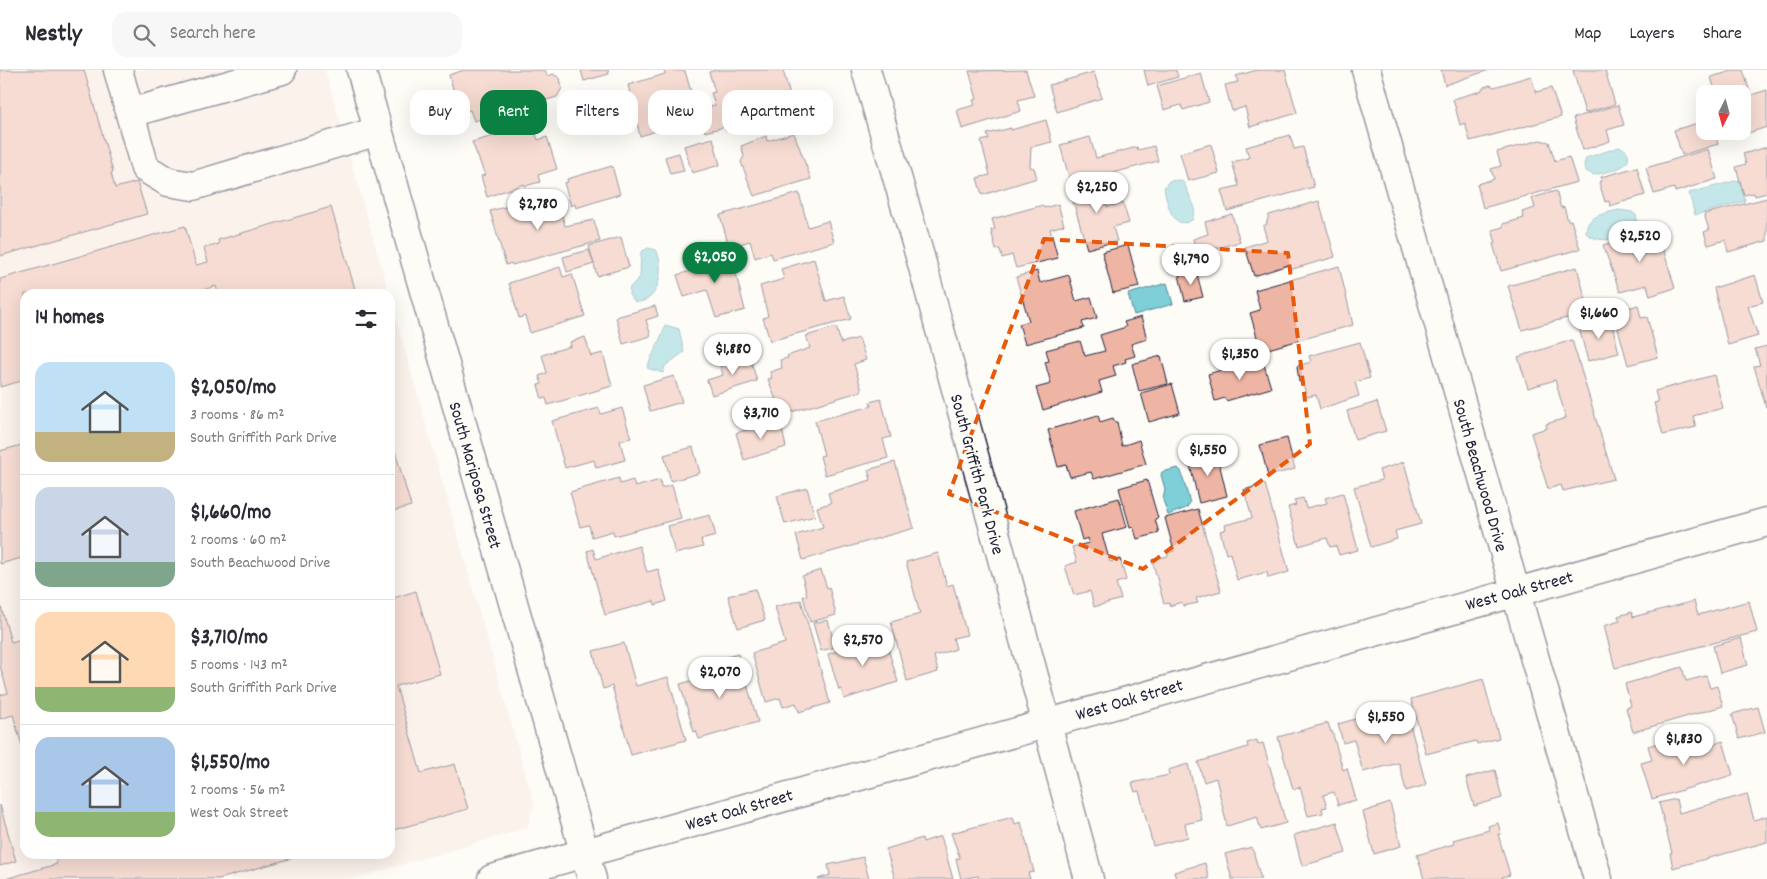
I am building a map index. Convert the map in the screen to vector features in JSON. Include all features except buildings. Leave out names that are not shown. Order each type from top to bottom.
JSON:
[{"type":"street","points":[[118,70],[145,168],[168,182],[194,186],[378,131]]},
{"type":"street","points":[[130,113],[282,70]]},
{"type":"street","name":"South Mariposa Street","points":[[361,70],[592,879]]},
{"type":"street","name":"South Griffith Park Drive","points":[[866,70],[921,260],[1045,723],[1089,879]]},
{"type":"street","name":"South Beachwood Drive","points":[[1366,70],[1598,879]]},
{"type":"street","name":"West Oak Street","points":[[492,879],[1514,591],[1767,522]]},
{"type":"highlighted area","points":[[1044,239],[1288,253],[1310,444],[1143,569],[949,494]]},
{"type":"shaded area","points":[[0,70],[325,70],[388,289],[20,289],[20,859],[395,859],[395,316],[534,804],[527,828],[352,879],[0,879]]},
{"type":"water","points":[[1619,147],[1625,149],[1628,154],[1626,163],[1622,166],[1594,175],[1586,171],[1584,165],[1586,158]]},
{"type":"water","points":[[1180,180],[1184,183],[1195,208],[1192,220],[1185,223],[1175,219],[1172,214],[1164,188],[1169,181]]},
{"type":"water","points":[[1739,180],[1745,201],[1695,215],[1689,193]]},
{"type":"water","points":[[1619,210],[1632,212],[1636,215],[1636,223],[1626,234],[1609,240],[1592,237],[1586,233],[1592,219],[1602,214]]},
{"type":"water","points":[[648,248],[656,250],[659,257],[660,274],[658,283],[650,297],[643,301],[635,302],[629,295],[630,287],[640,277],[641,252]]},
{"type":"water","points":[[1167,283],[1173,304],[1134,315],[1128,294]]},
{"type":"water","points":[[665,325],[679,329],[684,352],[665,366],[663,373],[647,368]]},
{"type":"water","points":[[1178,468],[1181,471],[1190,503],[1186,508],[1168,515],[1163,500],[1165,489],[1161,475],[1162,472]]}]
